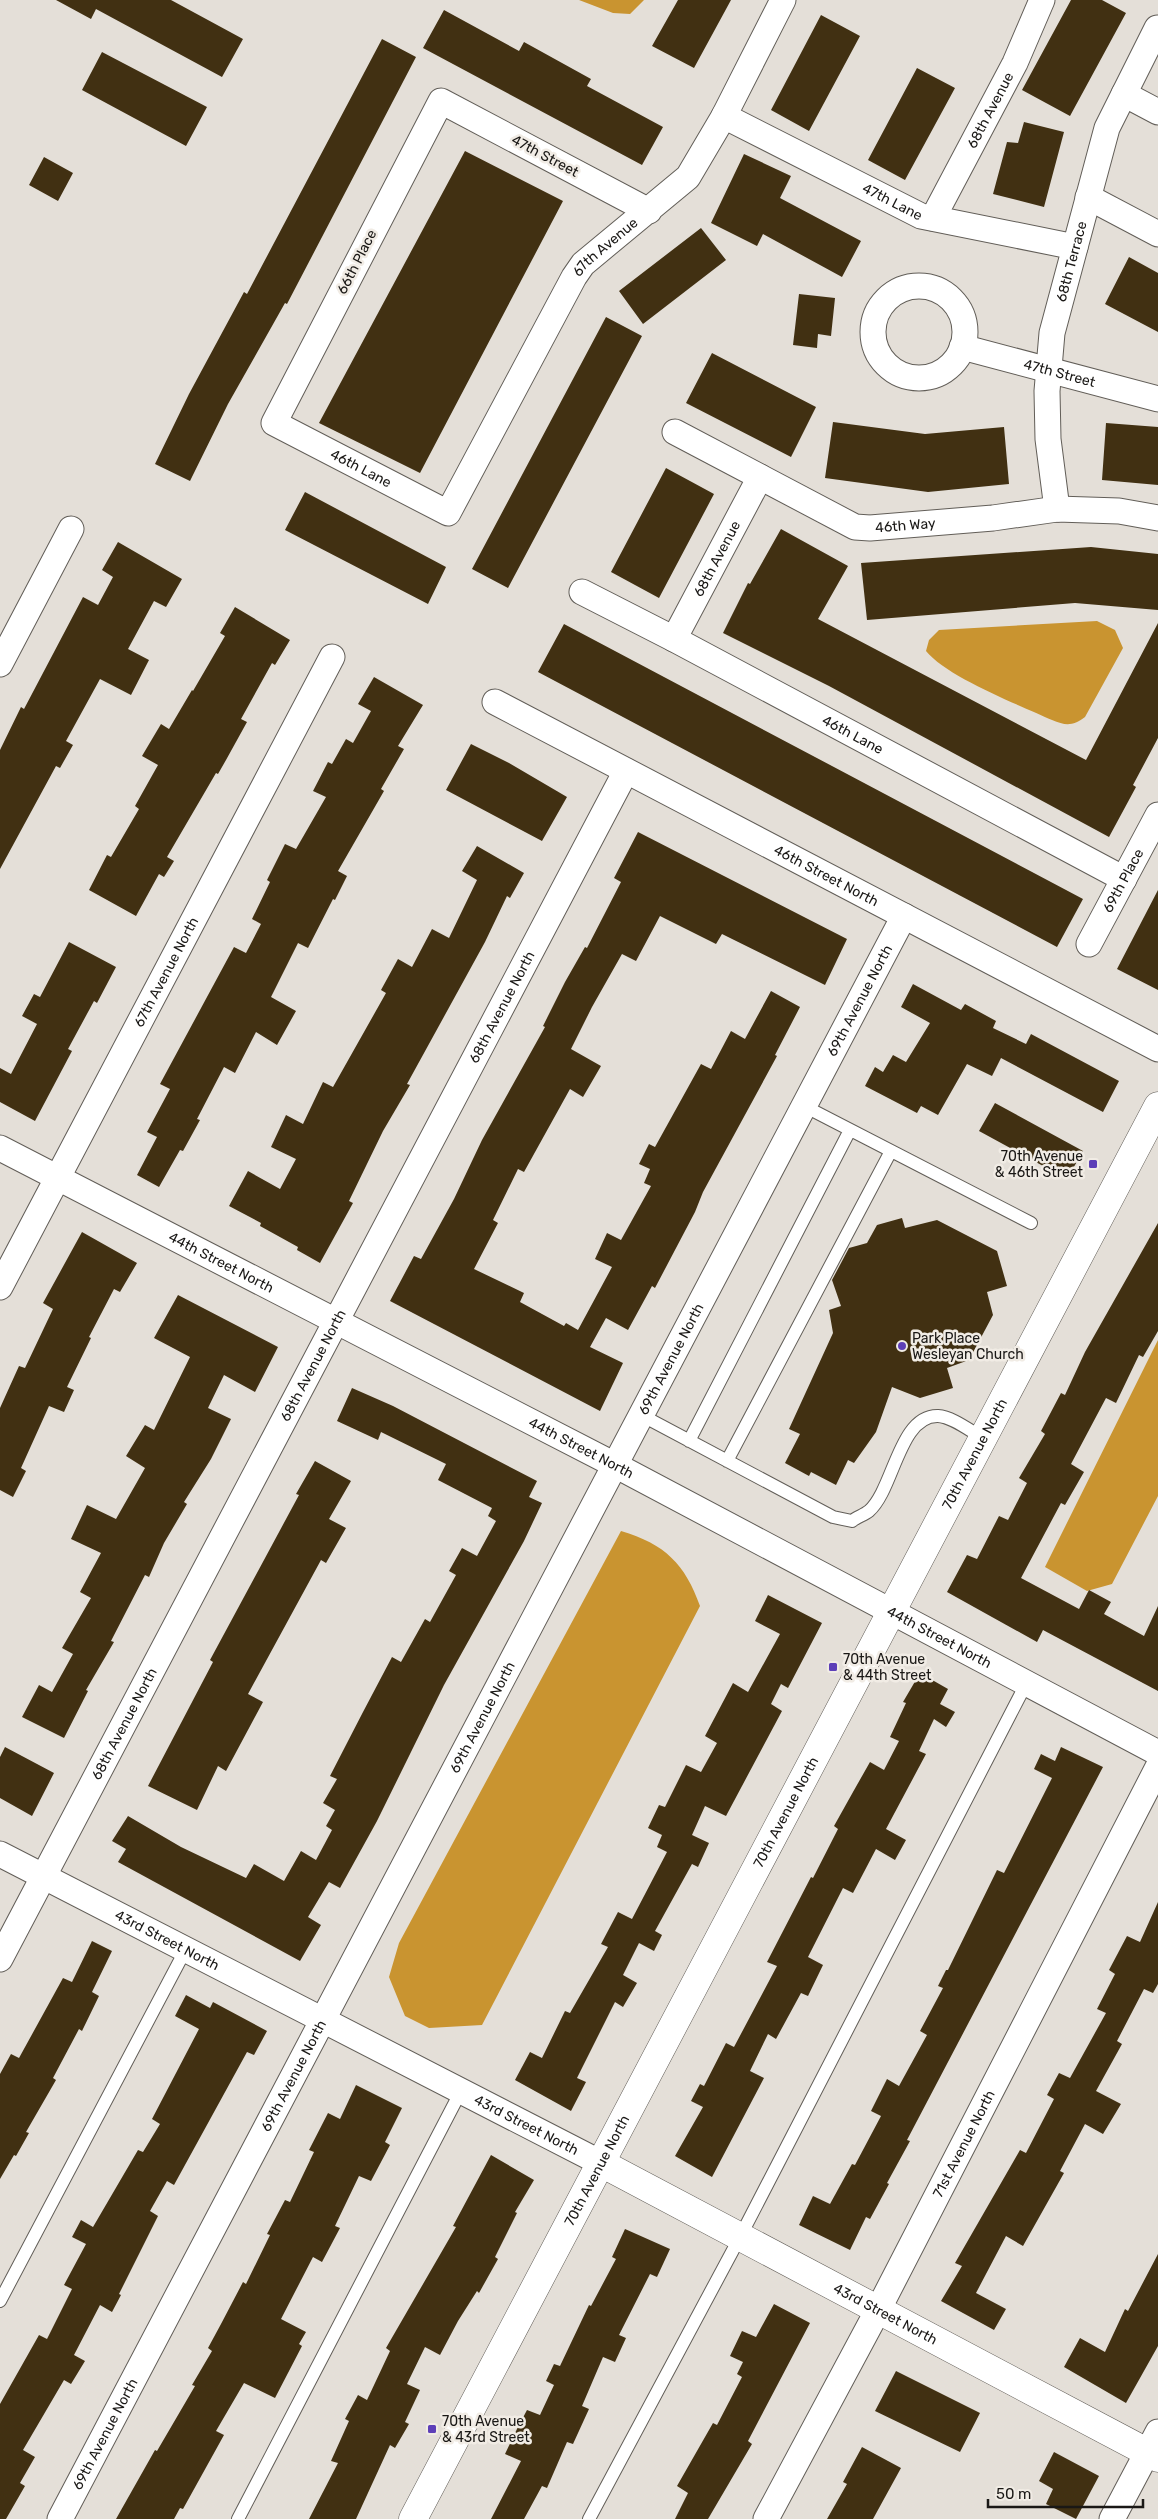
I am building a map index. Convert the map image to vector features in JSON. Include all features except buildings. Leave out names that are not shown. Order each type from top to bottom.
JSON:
[{"type":"street","name":"67th Avenue","points":[[448,512],[574,277],[583,264],[688,177],[724,116],[783,0]]},
{"type":"street","name":"68th Avenue","points":[[933,218],[1015,63],[1042,0]]},
{"type":"street","name":"68th Terrace","points":[[1057,509],[1048,438],[1049,369],[1052,333],[1107,128],[1157,28]]},
{"type":"street","points":[[1124,94],[1158,112]]},
{"type":"street","name":"47th Street","points":[[441,101],[648,211]]},
{"type":"street","name":"66th Place","points":[[274,423],[441,101]]},
{"type":"street","name":"47th Lane","points":[[724,116],[921,216],[1075,247]]},
{"type":"street","points":[[1088,197],[1158,234]]},
{"type":"street","name":"47th Street","points":[[962,347],[1158,399]]},
{"type":"street","name":"46th Lane","points":[[274,423],[448,512]]},
{"type":"street","name":"46th Way","points":[[675,432],[855,527],[870,528],[993,518],[1057,509],[1119,511],[1158,518]]},
{"type":"street","name":"68th Avenue","points":[[674,639],[760,477]]},
{"type":"street","points":[[0,664],[71,529]]},
{"type":"street","name":"46th Lane","points":[[582,592],[674,639],[1124,879]]},
{"type":"street","name":"67th Avenue North","points":[[0,1286],[332,657]]},
{"type":"street","name":"46th Street North","points":[[495,702],[1158,1049]]},
{"type":"street","name":"68th Avenue North","points":[[0,1959],[626,771]]},
{"type":"street","name":"69th Place","points":[[1089,944],[1158,816]]},
{"type":"street","name":"69th Avenue North","points":[[60,2519],[904,916]]},
{"type":"street","name":"70th Avenue North","points":[[413,2519],[1158,1106]]},
{"type":"street","name":"44th Street North","points":[[0,1148],[615,1465],[1158,1753]]},
{"type":"street","name":"71st Avenue North","points":[[766,2519],[878,2310],[1158,1767]]},
{"type":"street","name":"43rd Street North","points":[[0,1854],[601,2163],[878,2310],[1155,2447]]},
{"type":"street","points":[[1112,2519],[1155,2447]]},
{"type":"lane","points":[[804,1106],[1030,1224]]},
{"type":"lane","points":[[689,1441],[850,1130]]},
{"type":"lane","points":[[727,1461],[891,1151]]},
{"type":"lane","points":[[641,1416],[833,1517],[852,1520],[869,1510],[883,1488],[912,1428],[924,1418],[939,1416],[983,1438]]},
{"type":"lane","points":[[589,2519],[740,2237],[1026,1684]]},
{"type":"lane","points":[[0,2301],[186,1949]]},
{"type":"lane","points":[[238,2519],[461,2091]]},
{"type":"shaded area","points":[[579,0],[644,0],[630,14],[613,13]]},
{"type":"shaded area","points":[[1097,621],[1115,630],[1123,648],[1085,717],[1073,723],[1057,722],[984,690],[950,671],[926,651],[929,640],[939,630]]},
{"type":"shaded area","points":[[1158,1340],[1158,1496],[1112,1584],[1087,1591],[1045,1567]]},
{"type":"shaded area","points":[[621,1531],[650,1542],[671,1558],[688,1578],[700,1606],[482,2025],[429,2028],[405,2016],[389,1977],[399,1943]]},
{"type":"place","name":"70th Avenue & 46th Street","points":[[1093,1164]]},
{"type":"place","name":"Park Place Wesleyan Church","points":[[902,1346]]},
{"type":"place","name":"70th Avenue & 44th Street","points":[[833,1667]]},
{"type":"place","name":"70th Avenue & 43rd Street","points":[[432,2429]]}]
